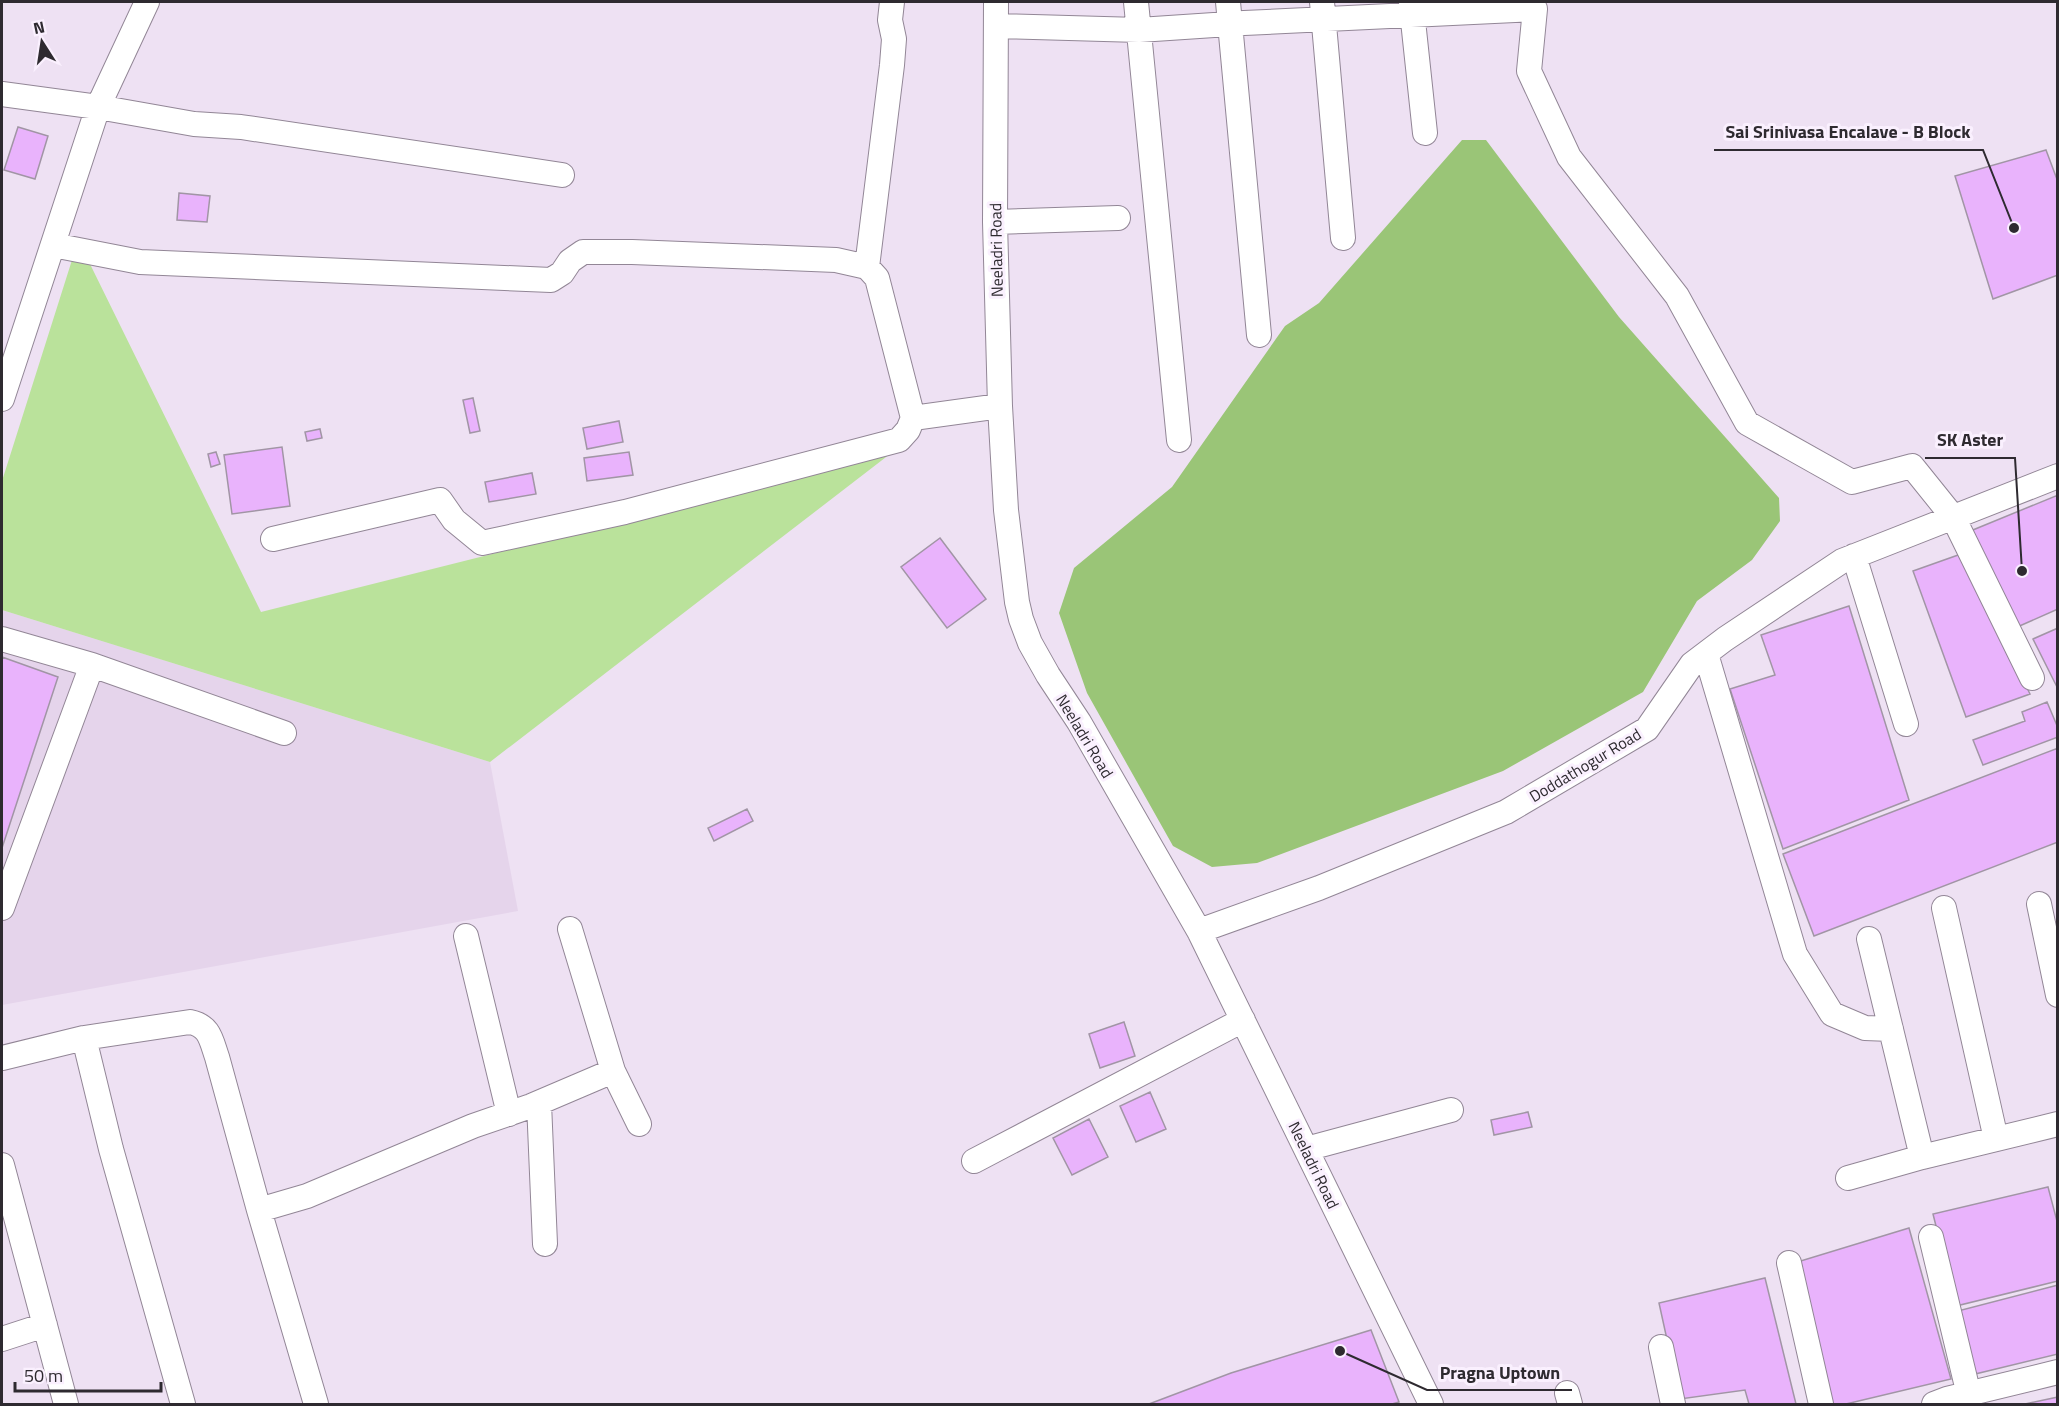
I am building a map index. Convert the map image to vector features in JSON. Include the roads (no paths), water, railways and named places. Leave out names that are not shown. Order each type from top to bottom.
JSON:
[{"type":"street","points":[[2,399],[98,107],[147,2]]},
{"type":"street","points":[[867,267],[892,65],[894,39],[890,20],[892,2]]},
{"type":"street","name":"Neeladri Road","points":[[996,2],[995,222],[1000,406],[1006,510],[1021,619],[1030,643],[1048,675],[1078,722],[1199,931],[1431,1404]]},
{"type":"street","points":[[1136,2],[1179,440]]},
{"type":"street","points":[[996,26],[1139,30],[1229,13],[1508,5],[1535,9],[1529,70],[1569,157],[1677,296],[1746,423],[1852,482],[1912,466],[1953,518],[2032,678]]},
{"type":"street","points":[[1411,8],[1425,133]]},
{"type":"street","points":[[1323,10],[1343,238]]},
{"type":"street","points":[[1229,13],[1259,335]]},
{"type":"street","points":[[2,94],[98,107],[194,124],[241,127],[562,176]]},
{"type":"street","points":[[995,222],[1118,218]]},
{"type":"street","points":[[54,245],[140,262],[551,280],[562,273],[570,261],[583,252],[836,260],[867,267],[877,278],[913,418],[908,430],[900,440],[625,512],[482,543],[454,520],[440,500],[273,539]]},
{"type":"street","points":[[913,418],[1000,406]]},
{"type":"street","name":"Doddathogur Road","points":[[1199,931],[1319,888],[1506,812],[1647,729],[1692,664],[1842,561],[2058,476]]},
{"type":"street","points":[[1854,556],[1906,723]]},
{"type":"street","points":[[2,639],[92,665],[284,733]]},
{"type":"street","points":[[1706,654],[1796,954],[1832,1014],[1865,1028],[1891,1029]]},
{"type":"street","points":[[2,908],[92,665]]},
{"type":"street","points":[[2039,904],[2058,995]]},
{"type":"street","points":[[1944,908],[1996,1139]]},
{"type":"street","points":[[570,929],[613,1071],[639,1124]]},
{"type":"street","points":[[466,936],[508,1114]]},
{"type":"street","points":[[1869,939],[1922,1157]]},
{"type":"street","points":[[974,1161],[1243,1020]]},
{"type":"street","points":[[2,1058],[84,1038],[190,1022],[200,1024],[208,1033],[217,1057],[316,1404]]},
{"type":"street","points":[[84,1038],[111,1149],[183,1404]]},
{"type":"street","points":[[259,1210],[307,1196],[613,1071]]},
{"type":"street","points":[[539,1103],[545,1244]]},
{"type":"street","points":[[1306,1149],[1451,1110]]},
{"type":"street","points":[[1848,1178],[1922,1157],[2058,1124]]},
{"type":"street","points":[[2,1165],[66,1404]]},
{"type":"street","points":[[1931,1237],[1969,1395]]},
{"type":"street","points":[[1789,1263],[1821,1404]]},
{"type":"street","points":[[2,1339],[45,1325]]},
{"type":"street","points":[[1661,1347],[1673,1404]]},
{"type":"street","points":[[1934,1404],[2058,1372]]},
{"type":"place","name":"Sai Srinivasa Encalave - B Block","points":[[2014,228]]},
{"type":"place","name":"SK Aster","points":[[2022,571]]},
{"type":"place","name":"Pragna Uptown","points":[[1340,1351]]}]
